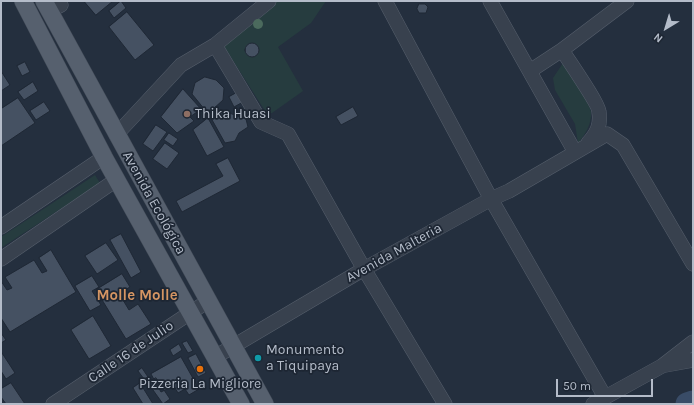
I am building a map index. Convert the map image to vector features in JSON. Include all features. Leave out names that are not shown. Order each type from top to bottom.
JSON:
[{"type":"main road","name":"Avenida Ecológica","points":[[23,1],[116,180],[241,404]]},
{"type":"main road","name":"Avenida Ecológica","points":[[51,6],[116,135],[265,404]]},
{"type":"street","points":[[116,135],[181,65],[215,45],[268,1]]},
{"type":"street","points":[[385,1],[599,400],[662,366],[693,342]]},
{"type":"street","points":[[490,1],[530,71],[581,148]]},
{"type":"street","points":[[530,71],[562,50],[627,1]]},
{"type":"street","points":[[215,45],[261,122],[288,134],[364,269],[445,404]]},
{"type":"street","name":"Avenida Malteria","points":[[562,50],[599,110],[599,125],[595,135],[581,148]]},
{"type":"street","name":"Avenida Malteria","points":[[215,357],[364,269],[491,199],[509,191],[581,148],[608,134],[616,138],[624,145],[693,264]]},
{"type":"street","points":[[1,227],[104,157]]},
{"type":"street","points":[[1,259],[116,180]]},
{"type":"street","name":"Calle 16 de Julio","points":[[54,404],[208,300]]},
{"type":"street","points":[[662,366],[693,360]]},
{"type":"green space","points":[[275,1],[326,1],[311,23],[278,47],[303,91],[272,113],[267,114],[225,48],[225,43]]},
{"type":"green space","points":[[563,63],[591,112],[588,129],[578,143],[575,124],[555,90],[553,78]]},
{"type":"green space","points":[[95,175],[100,183],[1,248],[1,237]]},
{"type":"building","points":[[84,1],[113,1],[96,15]]},
{"type":"building","points":[[121,1],[126,8],[114,18],[109,11]]},
{"type":"building","points":[[419,4],[425,4],[428,7],[426,13],[419,13],[417,9]]},
{"type":"building","points":[[127,12],[154,45],[135,60],[109,27]]},
{"type":"building","points":[[252,43],[257,45],[259,50],[257,55],[252,57],[247,55],[245,50],[247,45]]},
{"type":"building","points":[[25,62],[30,72],[22,76],[17,66]]},
{"type":"building","points":[[1,71],[10,85],[1,91]]},
{"type":"building","points":[[205,77],[216,80],[224,88],[223,100],[212,110],[205,110],[192,94],[195,83]]},
{"type":"building","points":[[33,82],[38,91],[24,100],[18,92]]},
{"type":"building","points":[[183,89],[201,109],[190,117],[194,121],[177,133],[161,117]]},
{"type":"building","points":[[238,92],[243,102],[234,107],[229,97]]},
{"type":"building","points":[[18,98],[35,123],[1,146],[1,109]]},
{"type":"building","points":[[44,102],[50,111],[36,120],[30,111]]},
{"type":"building","points":[[353,107],[358,116],[341,125],[336,117]]},
{"type":"building","points":[[221,110],[246,119],[248,127],[239,133],[235,141],[225,143],[211,118]]},
{"type":"building","points":[[208,118],[224,147],[207,156],[193,130]]},
{"type":"building","points":[[156,125],[167,132],[153,151],[143,144]]},
{"type":"building","points":[[169,133],[178,139],[173,146],[164,140]]},
{"type":"building","points":[[165,143],[179,153],[167,169],[153,159]]},
{"type":"building","points":[[228,158],[240,181],[182,212],[176,201],[223,176],[216,164]]},
{"type":"building","points":[[121,234],[141,272],[131,278],[110,240]]},
{"type":"building","points":[[106,243],[118,260],[97,274],[85,256]]},
{"type":"building","points":[[51,250],[76,292],[10,332],[1,318],[1,281],[7,290],[12,288],[5,277],[34,260],[42,273],[47,271],[39,258]]},
{"type":"building","points":[[122,274],[130,287],[123,291],[127,297],[123,300],[129,310],[138,304],[151,324],[126,339],[96,290]]},
{"type":"building","points":[[92,276],[99,287],[92,291],[101,305],[90,311],[75,286]]},
{"type":"building","points":[[93,316],[111,346],[89,359],[71,330]]},
{"type":"building","points":[[1,333],[6,340],[1,343]]},
{"type":"building","points":[[187,341],[193,351],[188,353],[182,343]]},
{"type":"building","points":[[179,344],[182,350],[173,356],[170,350]]},
{"type":"building","points":[[2,353],[15,373],[6,379],[1,371]]},
{"type":"building","points":[[196,354],[206,373],[198,377],[188,358]]},
{"type":"building","points":[[181,357],[199,389],[189,395],[185,389],[178,393],[171,381],[165,385],[167,389],[161,392],[151,374]]},
{"type":"building","points":[[142,368],[148,377],[144,379],[138,371]]},
{"type":"building","points":[[156,378],[170,399],[163,404],[148,383]]},
{"type":"building","points":[[11,383],[25,404],[6,404],[1,397],[1,389]]},
{"type":"building","points":[[140,383],[153,404],[143,404],[133,388]]},
{"type":"waterway","points":[[687,404],[693,402]]},
{"type":"place","name":"Thika Huasi","points":[[187,114]]},
{"type":"place","name":"Monumento a Tiquipaya","points":[[258,358]]},
{"type":"place","name":"Pizzeria La Migliore","points":[[200,369]]},
{"type":"district","name":"Molle Molle","points":[[137,296]]}]
